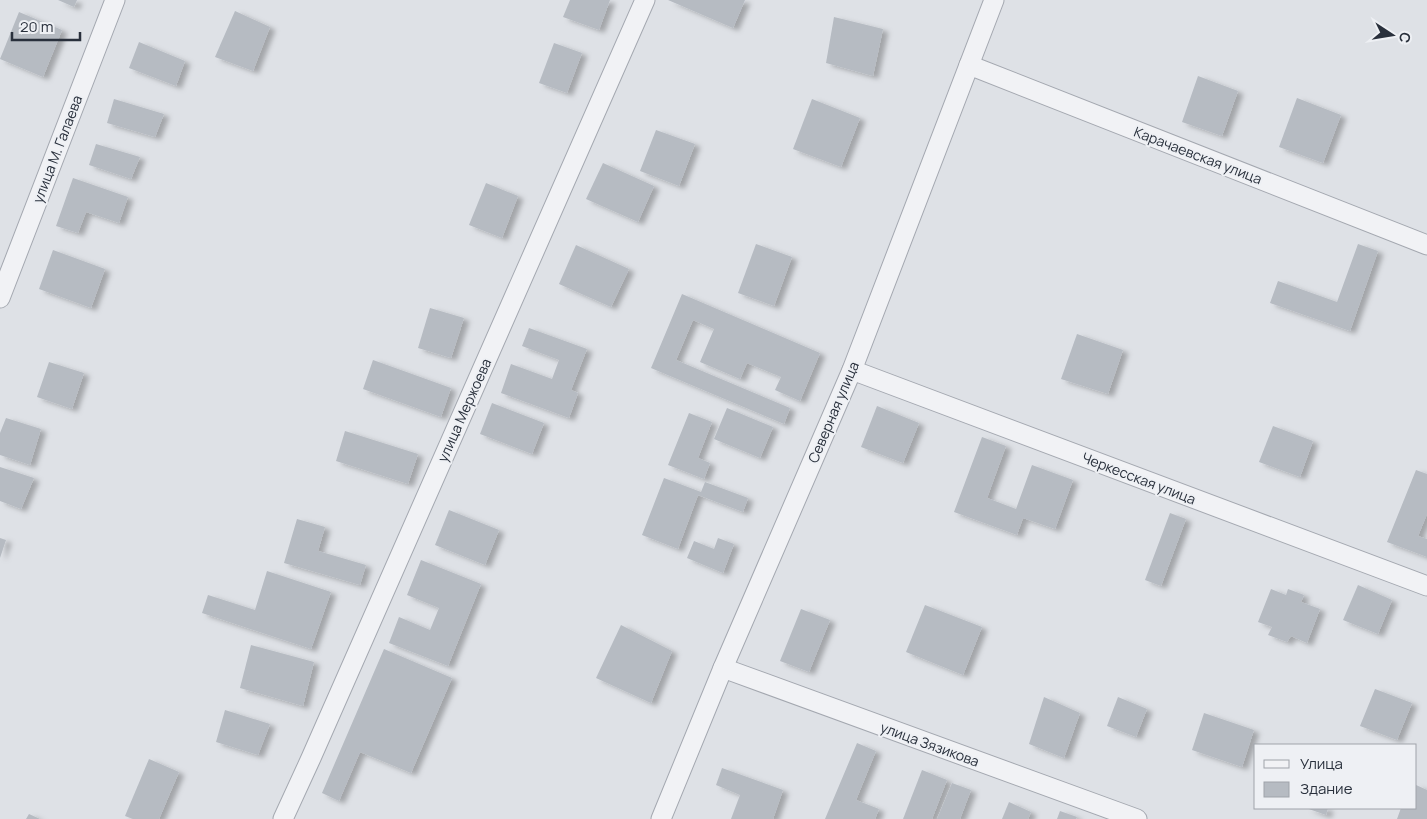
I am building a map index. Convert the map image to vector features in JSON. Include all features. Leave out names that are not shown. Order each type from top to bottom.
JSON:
[{"type":"street","name":"улица М. Галаева","points":[[0,298],[115,0]]},
{"type":"street","name":"улица Мержоева","points":[[283,819],[645,0]]},
{"type":"street","name":"Северная улица","points":[[661,819],[723,668],[852,370],[994,0]]},
{"type":"street","name":"Карачаевская улица","points":[[969,65],[1427,244]]},
{"type":"street","name":"Черкесская улица","points":[[852,370],[1427,586]]},
{"type":"street","name":"улица Зязикова","points":[[723,668],[1137,819]]},
{"type":"building","points":[[58,0],[77,0],[74,7]]},
{"type":"building","points":[[570,0],[610,0],[599,30],[563,17]]},
{"type":"building","points":[[668,0],[745,0],[733,28]]},
{"type":"building","points":[[235,11],[270,27],[253,71],[215,57]]},
{"type":"building","points":[[19,12],[62,30],[43,77],[0,59]]},
{"type":"building","points":[[834,17],[883,29],[873,76],[826,63]]},
{"type":"building","points":[[139,42],[185,61],[176,86],[129,68]]},
{"type":"building","points":[[554,43],[582,53],[567,93],[539,83]]},
{"type":"building","points":[[1198,76],[1238,91],[1222,136],[1182,122]]},
{"type":"building","points":[[1297,98],[1341,115],[1323,163],[1279,147]]},
{"type":"building","points":[[114,99],[164,114],[155,137],[107,123]]},
{"type":"building","points":[[812,99],[860,118],[841,167],[793,149]]},
{"type":"building","points":[[656,130],[695,144],[679,186],[640,171]]},
{"type":"building","points":[[96,144],[140,157],[131,179],[89,165]]},
{"type":"building","points":[[603,163],[654,186],[638,222],[586,199]]},
{"type":"building","points":[[73,178],[128,197],[119,223],[86,212],[78,233],[56,226]]},
{"type":"building","points":[[486,183],[518,196],[502,238],[469,225]]},
{"type":"building","points":[[756,244],[792,257],[774,306],[738,293]]},
{"type":"building","points":[[1358,244],[1378,251],[1350,331],[1270,303],[1278,281],[1337,302]]},
{"type":"building","points":[[576,245],[629,269],[611,307],[559,284]]},
{"type":"building","points":[[53,250],[105,269],[91,308],[39,289]]},
{"type":"building","points":[[682,294],[820,353],[800,401],[775,390],[781,377],[747,363],[740,379],[700,362],[714,329],[693,320],[676,360],[790,408],[784,424],[651,368]]},
{"type":"building","points":[[430,308],[464,318],[451,358],[418,348]]},
{"type":"building","points":[[529,328],[587,349],[571,390],[578,393],[569,418],[501,393],[511,364],[552,379],[559,360],[522,346]]},
{"type":"building","points":[[1077,334],[1123,350],[1108,394],[1061,379]]},
{"type":"building","points":[[373,360],[451,388],[441,417],[363,389]]},
{"type":"building","points":[[49,362],[84,373],[72,409],[37,397]]},
{"type":"building","points":[[492,403],[544,423],[532,454],[480,434]]},
{"type":"building","points":[[877,406],[919,423],[903,463],[861,447]]},
{"type":"building","points":[[727,408],[773,427],[760,458],[714,439]]},
{"type":"building","points":[[689,413],[712,422],[698,458],[710,463],[704,479],[668,465]]},
{"type":"building","points":[[6,418],[41,429],[30,465],[0,455],[0,433]]},
{"type":"building","points":[[1273,426],[1313,441],[1300,477],[1259,462]]},
{"type":"building","points":[[345,431],[418,454],[408,484],[336,461]]},
{"type":"building","points":[[982,437],[1006,446],[987,498],[1016,509],[1032,465],[1073,480],[1055,529],[1023,518],[1017,535],[954,512]]},
{"type":"building","points":[[0,467],[34,478],[21,509],[0,501]]},
{"type":"building","points":[[1416,470],[1427,474],[1427,514],[1418,536],[1427,539],[1427,557],[1387,542]]},
{"type":"building","points":[[664,478],[701,492],[705,482],[748,498],[743,512],[698,495],[678,549],[642,535]]},
{"type":"building","points":[[449,510],[499,530],[485,565],[435,545]]},
{"type":"building","points":[[1170,513],[1186,519],[1161,586],[1145,580]]},
{"type":"building","points":[[297,519],[325,527],[318,551],[366,565],[360,585],[284,563]]},
{"type":"building","points":[[0,538],[6,540],[0,558]]},
{"type":"building","points":[[718,538],[734,544],[723,573],[687,558],[694,541],[714,549]]},
{"type":"building","points":[[421,560],[481,584],[448,666],[389,643],[399,617],[430,630],[439,608],[407,595]]},
{"type":"building","points":[[267,571],[331,592],[311,649],[202,613],[208,595],[255,610]]},
{"type":"building","points":[[1358,585],[1392,600],[1378,634],[1343,620]]},
{"type":"building","points":[[1271,589],[1286,595],[1288,589],[1304,595],[1301,602],[1320,609],[1307,643],[1291,636],[1287,642],[1268,635],[1272,627],[1258,622]]},
{"type":"building","points":[[925,605],[982,627],[963,675],[906,652]]},
{"type":"building","points":[[801,609],[830,620],[809,672],[780,661]]},
{"type":"building","points":[[621,625],[672,651],[651,703],[596,678]]},
{"type":"building","points":[[251,645],[314,662],[303,706],[240,688]]},
{"type":"building","points":[[384,649],[452,678],[411,773],[360,752],[339,801],[322,793]]},
{"type":"building","points":[[1375,689],[1412,703],[1397,740],[1360,726]]},
{"type":"building","points":[[1044,697],[1080,713],[1064,758],[1029,744]]},
{"type":"building","points":[[1118,697],[1147,709],[1136,737],[1107,726]]},
{"type":"building","points":[[225,710],[270,724],[258,755],[216,742]]},
{"type":"building","points":[[1204,713],[1254,730],[1242,767],[1192,750]]},
{"type":"building","points":[[857,743],[876,751],[856,800],[879,809],[875,819],[825,819]]},
{"type":"building","points":[[149,759],[179,772],[159,819],[133,819],[125,816]]},
{"type":"building","points":[[722,768],[783,790],[773,819],[731,819],[740,795],[716,785]]},
{"type":"building","points":[[922,770],[947,780],[932,819],[903,819]]},
{"type":"building","points":[[952,783],[971,790],[960,819],[937,819]]},
{"type":"building","points":[[1417,785],[1427,790],[1427,819],[1397,819],[1401,809],[1417,809]]},
{"type":"building","points":[[1009,802],[1031,812],[1028,819],[1002,819]]},
{"type":"building","points":[[1309,809],[1328,809],[1326,815]]},
{"type":"building","points":[[1060,811],[1077,817],[1076,819],[1057,819]]},
{"type":"building","points":[[29,814],[40,819],[26,819]]}]
